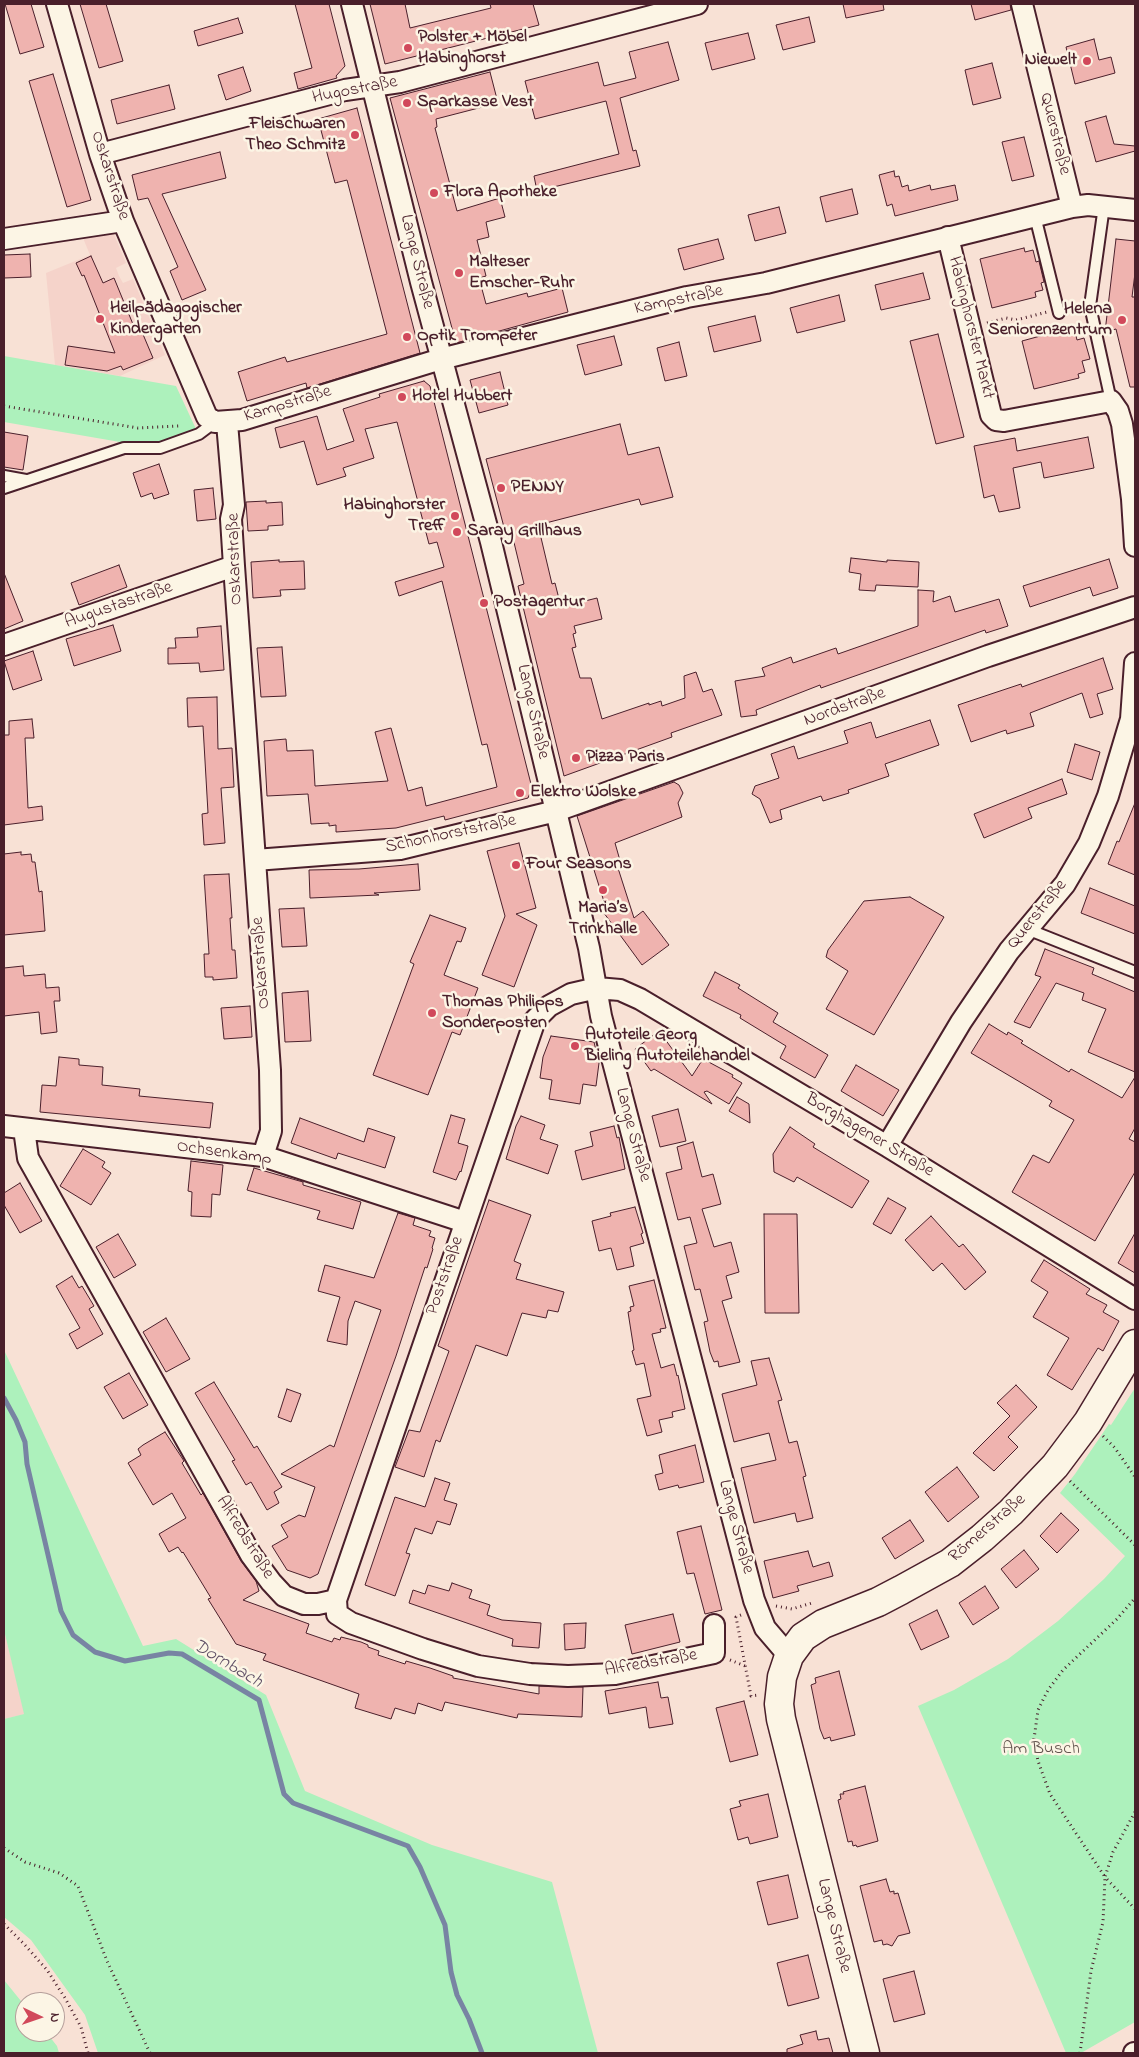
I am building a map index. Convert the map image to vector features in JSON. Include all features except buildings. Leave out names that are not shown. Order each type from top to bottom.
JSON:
[{"type":"main road","name":"Römerstraße","points":[[788,1656],[803,1637],[823,1624],[878,1602],[950,1563],[1011,1512],[1055,1466],[1088,1422],[1135,1344]]},
{"type":"main road","name":"Lange Straße","points":[[788,1656],[782,1677],[779,1704],[781,1719],[865,2053]]},
{"type":"street","name":"Oskarstraße","points":[[57,4],[100,154],[123,222],[216,421],[234,505],[231,519],[270,1070],[271,1131],[263,1156]]},
{"type":"street","name":"Lange Straße","points":[[352,4],[441,358],[491,542],[589,948],[600,1010],[757,1611],[765,1628],[788,1656]]},
{"type":"street","name":"Hugostraße","points":[[100,154],[345,90],[400,82],[697,4]]},
{"type":"street","name":"Querstraße","points":[[1022,4],[1072,207]]},
{"type":"street","name":"Kampstraße","points":[[216,421],[242,420],[441,358],[687,297],[766,283],[1072,207],[1104,206],[1135,210]]},
{"type":"street","points":[[4,239],[123,222]]},
{"type":"street","name":"Habinghorster Markt","points":[[948,237],[990,415],[996,420],[1004,421],[1111,401]]},
{"type":"street","points":[[1111,401],[1118,411],[1122,424],[1132,500],[1135,546]]},
{"type":"street","name":"Augustastraße","points":[[4,645],[234,566]]},
{"type":"street","name":"Nordstraße","points":[[556,812],[988,656],[1135,607]]},
{"type":"street","name":"Querstraße","points":[[887,1146],[961,1022],[1009,950],[1065,884],[1089,843],[1105,804],[1131,719],[1135,663]]},
{"type":"street","name":"Schonhorststraße","points":[[255,860],[400,848],[556,812]]},
{"type":"street","name":"Borghagener Straße","points":[[597,988],[620,990],[640,999],[887,1146],[1135,1299]]},
{"type":"street","name":"Poststraße","points":[[336,1600],[535,1020],[549,1006],[571,994],[597,988]]},
{"type":"street","name":"Ochsenkamp","points":[[4,1126],[263,1156],[465,1222]]},
{"type":"street","name":"Alfredstraße","points":[[24,1129],[28,1158],[251,1555],[284,1596],[304,1604],[318,1604],[336,1600],[336,1614],[351,1623],[423,1649],[478,1666],[530,1674],[568,1676],[615,1674],[714,1653],[714,1625]]},
{"type":"lane","points":[[1104,206],[1090,306],[1111,401]]},
{"type":"lane","points":[[1035,216],[1059,311]]},
{"type":"lane","points":[[4,488],[30,481],[124,448],[160,448],[199,434],[216,421]]},
{"type":"lane","points":[[4,476],[30,481]]},
{"type":"lane","points":[[1027,929],[1135,972]]},
{"type":"path","points":[[969,327],[1006,318],[1016,320],[1059,311]]},
{"type":"path","points":[[4,406],[138,428],[178,426],[216,421]]},
{"type":"path","points":[[1088,1422],[1115,1448],[1135,1477]]},
{"type":"path","points":[[1055,1466],[1135,1545]]},
{"type":"path","points":[[1135,1598],[1117,1619],[1063,1670],[1048,1690],[1038,1710],[1034,1739],[1038,1761],[1050,1794],[1105,1877],[1135,1909]]},
{"type":"path","points":[[1080,2053],[1091,1971],[1103,1922],[1105,1877],[1113,1852],[1135,1812]]},
{"type":"path","points":[[4,1848],[25,1862],[60,1873],[78,1886],[107,1961],[150,2053]]},
{"type":"path","points":[[4,1924],[47,1970],[81,2027],[88,2053]]},
{"type":"shaded area","name":"Heilpädagogischer Kindergarten","points":[[105,230],[113,232],[126,263],[116,268],[119,276],[123,283],[133,279],[165,355],[120,376],[55,365],[46,273],[90,255],[83,238]]},
{"type":"shaded area","points":[[4,1630],[25,1714],[4,1719]]},
{"type":"green space","points":[[4,356],[176,386],[196,429],[168,441],[120,442],[4,422]]},
{"type":"green space","points":[[4,1350],[143,1646],[176,1639],[266,1695],[305,1791],[432,1845],[552,1882],[598,2053],[98,2053],[85,2015],[31,1940],[4,1917],[4,1719],[24,1714],[4,1630]]},
{"type":"green space","name":"Am Busch","points":[[1135,1388],[1135,2022],[1081,2053],[1066,2053],[918,1706],[954,1690],[1008,1659],[1058,1621],[1104,1579],[1125,1556],[1060,1493],[1109,1424],[1111,1425]]},
{"type":"green space","points":[[4,1980],[15,1994],[15,2042],[54,2042],[59,2053],[4,2053]]},
{"type":"waterway","name":"Dornbach","points":[[4,1398],[25,1442],[27,1464],[61,1611],[73,1635],[95,1652],[125,1661],[169,1653],[182,1654],[259,1700],[284,1794],[293,1803],[408,1846],[420,1867],[445,1925],[451,1972],[457,1995],[469,2019],[482,2053]]},
{"type":"place","name":"Polster + Möbel Habinghorst","points":[[408,48]]},
{"type":"place","name":"Niewelt","points":[[1087,61]]},
{"type":"place","name":"Sparkasse Vest","points":[[407,103]]},
{"type":"place","name":"Fleischwaren Theo Schmitz","points":[[355,135]]},
{"type":"place","name":"Flora Apotheke","points":[[434,193]]},
{"type":"place","name":"Malteser Emscher-Ruhr","points":[[459,273]]},
{"type":"place","name":"Heilpädagogischer Kindergarten","points":[[100,319]]},
{"type":"place","name":"Helena Seniorenzentrum","points":[[1122,320]]},
{"type":"place","name":"Optik Trompeter","points":[[407,337]]},
{"type":"place","name":"Hotel Hubbert","points":[[402,397]]},
{"type":"place","name":"PENNY","points":[[501,488]]},
{"type":"place","name":"Habinghorster Treff","points":[[455,516]]},
{"type":"place","name":"Saray Grillhaus","points":[[457,532]]},
{"type":"place","name":"Postagentur","points":[[484,603]]},
{"type":"place","name":"Pizza Paris","points":[[576,758]]},
{"type":"place","name":"Elektro Wolske","points":[[520,793]]},
{"type":"place","name":"Four Seasons","points":[[516,865]]},
{"type":"place","name":"Maria’s Trinkhalle","points":[[603,890]]},
{"type":"place","name":"Thomas Philipps Sonderposten","points":[[432,1013]]},
{"type":"place","name":"Autoteile Georg Bieling Autoteilehandel","points":[[575,1046]]}]
